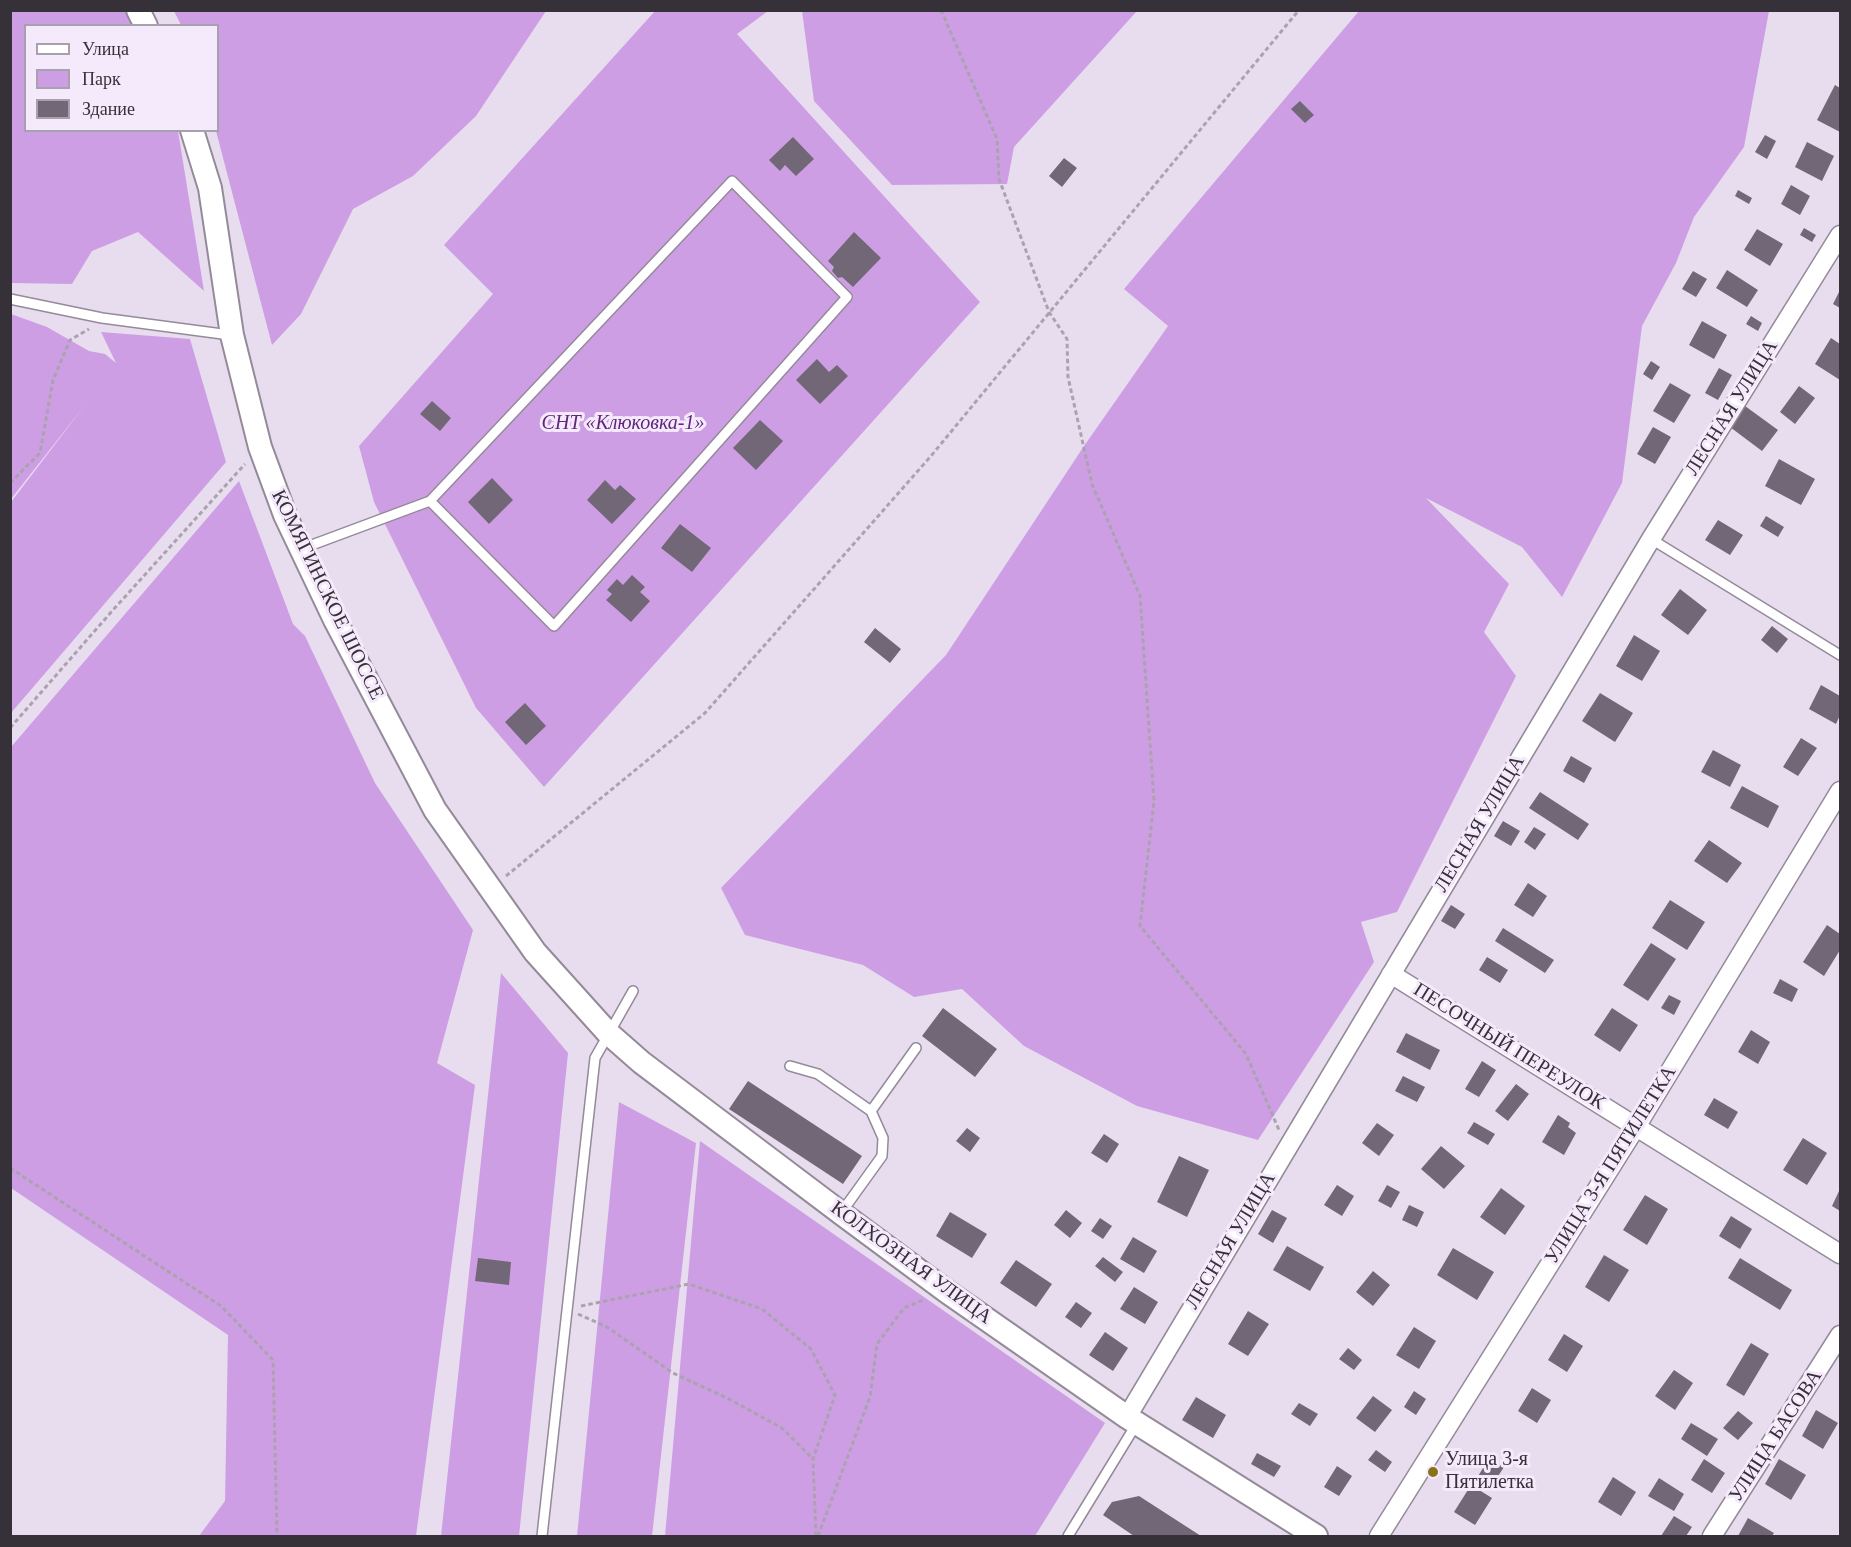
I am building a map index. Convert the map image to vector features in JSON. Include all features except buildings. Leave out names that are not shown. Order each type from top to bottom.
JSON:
[{"type":"street","points":[[138,10],[145,24]]},
{"type":"street","name":"КОМЯГИНСКОЕ ШОССЕ","points":[[193,132],[210,188],[232,335],[260,447],[285,515],[335,620],[435,810],[535,952]]},
{"type":"street","name":"ЛЕСНАЯ УЛИЦА","points":[[1132,1420],[1287,1148],[1651,539],[1840,235]]},
{"type":"street","name":"УЛИЦА 3-Я ПЯТИЛЕТКА","points":[[1380,1536],[1635,1127],[1840,791]]},
{"type":"street","name":"КОЛХОЗНАЯ УЛИЦА","points":[[535,952],[608,1034],[641,1062],[841,1213],[946,1291],[1132,1420],[1316,1536]]},
{"type":"street","name":"ПЕСОЧНЫЙ ПЕРЕУЛОК","points":[[1391,974],[1840,1254]]},
{"type":"street","name":"УЛИЦА БАСОВА","points":[[1712,1536],[1840,1335]]},
{"type":"lane","points":[[301,549],[430,501],[732,181],[847,297],[554,626],[430,501]]},
{"type":"lane","points":[[10,299],[102,318],[232,335]]},
{"type":"lane","points":[[1651,539],[1840,655]]},
{"type":"lane","points":[[542,1536],[595,1058],[633,991]]},
{"type":"lane","points":[[871,1111],[916,1048]]},
{"type":"lane","points":[[790,1066],[818,1074],[871,1111],[883,1138],[882,1156],[841,1213]]},
{"type":"lane","points":[[1068,1536],[1132,1420]]},
{"type":"path","points":[[941,10],[997,140],[999,179],[1049,312],[1067,339],[1068,376],[1092,484],[1140,596],[1154,801],[1140,926],[1246,1054],[1287,1148]]},
{"type":"path","points":[[490,888],[705,713],[931,456],[1299,10]]},
{"type":"path","points":[[10,483],[40,453],[53,380],[70,340],[97,323],[110,318]]},
{"type":"path","points":[[10,728],[260,447]]},
{"type":"path","points":[[10,1168],[221,1306],[273,1360],[277,1536]]},
{"type":"path","points":[[568,1309],[689,1284],[762,1309],[811,1349],[835,1395],[813,1459],[817,1536]]},
{"type":"path","points":[[817,1536],[870,1397],[877,1344],[904,1308],[946,1291]]},
{"type":"path","points":[[568,1309],[607,1327],[673,1373],[727,1398],[782,1428],[813,1459]]},
{"type":"green space","points":[[802,10],[1137,11],[1014,147],[1007,184],[892,185],[814,101]]},
{"type":"green space","points":[[10,11],[131,11],[138,24],[24,24],[24,132],[178,132],[204,291],[138,232],[92,251],[72,284],[11,283]]},
{"type":"green space","points":[[174,11],[546,11],[476,116],[413,176],[353,209],[301,314],[272,345],[216,132],[219,132],[219,24],[180,24]]},
{"type":"green space","name":"СНТ «Клюковка-1»","points":[[655,11],[768,11],[737,34],[980,302],[544,787],[476,708],[374,502],[359,446],[493,294],[444,245]]},
{"type":"green space","points":[[1359,11],[1769,11],[1744,147],[1694,217],[1676,263],[1642,326],[1622,483],[1562,597],[1522,547],[1426,498],[1509,584],[1484,632],[1516,676],[1397,912],[1361,922],[1374,962],[1258,1140],[1137,1106],[1024,1046],[962,989],[914,997],[863,965],[745,935],[721,888],[946,655],[1084,446],[1168,326],[1124,289]]},
{"type":"green space","points":[[11,314],[47,327],[89,351],[105,354],[116,363],[101,332],[190,339],[226,462],[11,713],[11,502],[85,405],[11,499]]},
{"type":"green space","points":[[239,481],[293,624],[305,636],[375,783],[473,930],[437,1063],[475,1085],[416,1536],[199,1536],[225,1501],[228,1335],[11,1188],[11,747]]},
{"type":"green space","points":[[501,973],[568,1053],[519,1536],[441,1536]]},
{"type":"green space","points":[[619,1102],[696,1143],[652,1536],[577,1536]]},
{"type":"green space","points":[[700,1141],[1105,1423],[1035,1536],[665,1536]]},
{"type":"place","name":"Улица 3-я Пятилетка","points":[[1433,1472]]}]
